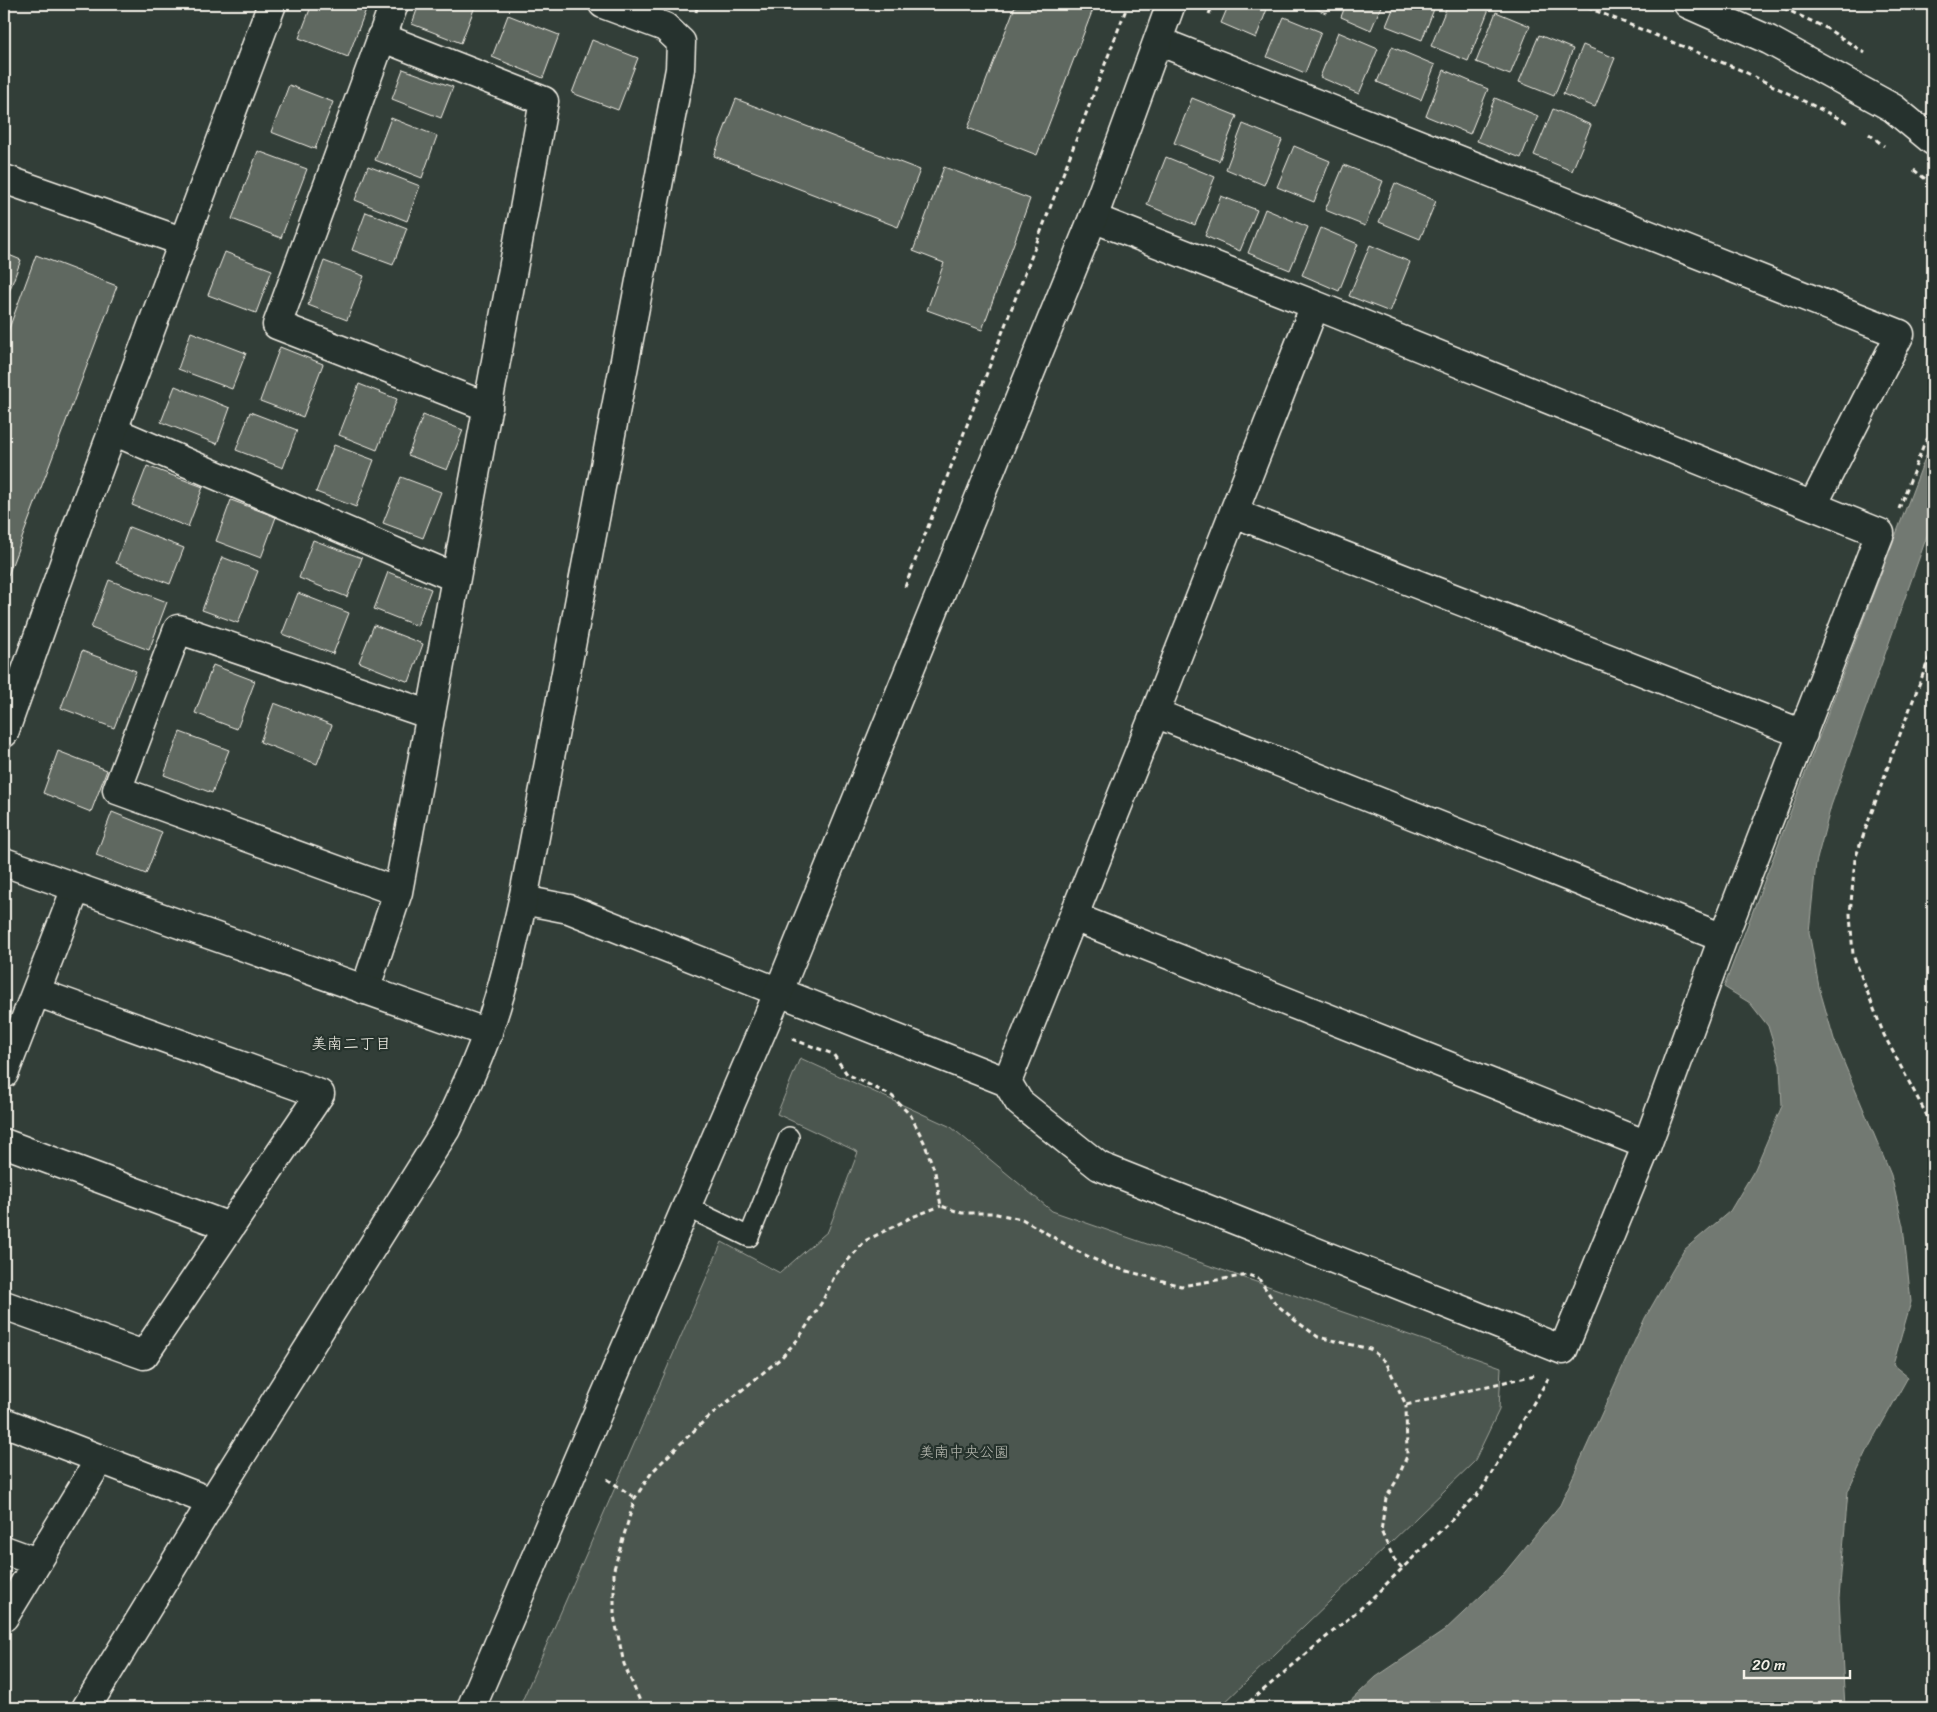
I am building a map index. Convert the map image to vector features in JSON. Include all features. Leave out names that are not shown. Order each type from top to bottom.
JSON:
[{"type":"street","points":[[4,733],[113,431],[272,4]]},
{"type":"street","points":[[394,4],[277,325],[488,407]]},
{"type":"street","points":[[86,1708],[212,1502],[446,1128],[469,1080],[488,1033],[511,952],[522,900],[680,69],[681,42],[665,27],[603,4]]},
{"type":"street","points":[[470,1708],[779,991],[1093,218],[1172,4]]},
{"type":"street","points":[[1688,4],[1769,40],[1893,108],[1933,141]]},
{"type":"street","points":[[365,990],[398,892],[544,101],[381,37]]},
{"type":"street","points":[[1158,41],[1900,334],[1813,505]]},
{"type":"street","points":[[4,179],[184,242]]},
{"type":"street","points":[[522,900],[569,909],[1007,1082],[1019,1102],[1099,1166],[1558,1360],[1647,1145],[1723,938],[1880,533],[1093,218]]},
{"type":"street","points":[[1007,1082],[1315,306]]},
{"type":"street","points":[[113,431],[456,578]]},
{"type":"street","points":[[1234,513],[1803,734]]},
{"type":"street","points":[[398,892],[117,790],[178,629],[431,715]]},
{"type":"street","points":[[1155,713],[1723,938]]},
{"type":"street","points":[[4,862],[488,1033]]},
{"type":"street","points":[[4,1074],[76,888]]},
{"type":"street","points":[[1074,917],[1647,1145]]},
{"type":"street","points":[[4,1305],[144,1355],[320,1094],[36,992]]},
{"type":"street","points":[[4,1142],[230,1227]]},
{"type":"street","points":[[4,1422],[212,1502]]},
{"type":"street","points":[[4,1617],[100,1459]]},
{"type":"street","points":[[4,1550],[37,1562]]},
{"type":"lane","points":[[687,1207],[749,1237],[789,1137]]},
{"type":"path","points":[[902,595],[1128,4]]},
{"type":"path","points":[[1209,14],[1213,4]]},
{"type":"path","points":[[1579,4],[1743,71],[1850,124]]},
{"type":"path","points":[[1868,133],[1890,150]]},
{"type":"path","points":[[1911,167],[1933,185]]},
{"type":"path","points":[[1880,533],[1896,514],[1924,444],[1933,431]]},
{"type":"path","points":[[1933,648],[1894,749],[1855,859],[1850,914],[1853,955],[1884,1035],[1933,1127]]},
{"type":"path","points":[[792,1039],[833,1054],[847,1074],[892,1096],[911,1116],[935,1172],[941,1206]]},
{"type":"path","points":[[643,1708],[624,1664],[614,1616],[614,1569],[635,1498],[652,1472],[676,1448],[703,1422],[781,1358],[799,1338],[822,1302],[836,1275],[865,1241],[912,1217],[941,1206],[962,1213],[992,1213],[1022,1219],[1077,1251],[1106,1265],[1181,1286],[1248,1275],[1259,1279],[1275,1303],[1318,1337],[1370,1349],[1386,1362],[1406,1405],[1407,1456],[1398,1478],[1386,1498],[1381,1531],[1394,1559],[1402,1568]]},
{"type":"path","points":[[1406,1405],[1558,1360]]},
{"type":"path","points":[[1242,1708],[1368,1602],[1480,1492],[1558,1360]]},
{"type":"path","points":[[607,1479],[635,1498]]},
{"type":"green space","name":"美南中央公園","points":[[800,1058],[951,1127],[1052,1211],[1501,1367],[1499,1410],[1474,1462],[1219,1708],[519,1708],[722,1242],[780,1273],[828,1231],[858,1152],[777,1114]]},
{"type":"shaded area","points":[[1933,437],[1933,519],[1831,806],[1816,863],[1809,932],[1819,987],[1834,1039],[1891,1175],[1903,1226],[1911,1302],[1893,1365],[1908,1377],[1870,1445],[1848,1491],[1839,1598],[1845,1708],[1343,1708],[1376,1677],[1444,1631],[1501,1577],[1560,1505],[1645,1318],[1684,1250],[1730,1211],[1755,1169],[1782,1106],[1780,1065],[1768,1026],[1750,1003],[1724,987]]},
{"type":"building","points":[[312,4],[368,4],[348,57],[299,38]]},
{"type":"building","points":[[419,4],[476,4],[461,43],[412,24]]},
{"type":"building","points":[[1016,4],[1095,4],[1037,155],[968,128]]},
{"type":"building","points":[[1229,4],[1269,4],[1256,38],[1221,23]]},
{"type":"building","points":[[1304,4],[1329,4],[1326,13]]},
{"type":"building","points":[[1346,4],[1382,4],[1371,30],[1341,17]]},
{"type":"building","points":[[1395,4],[1436,4],[1422,40],[1386,26]]},
{"type":"building","points":[[1448,4],[1476,4],[1489,9],[1468,61],[1431,46]]},
{"type":"building","points":[[1496,12],[1530,26],[1510,75],[1476,62]]},
{"type":"building","points":[[508,15],[559,35],[543,78],[492,57]]},
{"type":"building","points":[[1284,17],[1321,32],[1305,73],[1267,57]]},
{"type":"building","points":[[1338,32],[1378,49],[1359,94],[1320,77]]},
{"type":"building","points":[[1539,35],[1573,49],[1554,96],[1519,82]]},
{"type":"building","points":[[592,40],[638,58],[618,110],[572,93]]},
{"type":"building","points":[[1583,45],[1615,58],[1595,107],[1563,94]]},
{"type":"building","points":[[1392,47],[1435,65],[1421,100],[1377,82]]},
{"type":"building","points":[[403,69],[453,87],[441,118],[392,99]]},
{"type":"building","points":[[1444,70],[1488,89],[1470,134],[1426,116]]},
{"type":"building","points":[[289,85],[333,102],[315,149],[271,132]]},
{"type":"building","points":[[1192,98],[1237,116],[1219,161],[1174,143]]},
{"type":"building","points":[[1495,98],[1538,116],[1521,158],[1477,141]]},
{"type":"building","points":[[736,99],[920,170],[898,227],[714,156]]},
{"type":"building","points":[[1553,109],[1591,125],[1572,171],[1534,155]]},
{"type":"building","points":[[391,118],[437,136],[422,178],[375,160]]},
{"type":"building","points":[[1243,124],[1282,140],[1264,185],[1226,169]]},
{"type":"building","points":[[1294,146],[1330,161],[1314,202],[1277,187]]},
{"type":"building","points":[[258,151],[307,169],[281,238],[232,219]]},
{"type":"building","points":[[1166,157],[1215,177],[1195,225],[1147,205]]},
{"type":"building","points":[[1344,165],[1383,181],[1365,226],[1325,210]]},
{"type":"building","points":[[368,166],[420,186],[407,221],[355,200]]},
{"type":"building","points":[[944,167],[1030,199],[982,330],[927,310],[944,263],[913,251]]},
{"type":"building","points":[[1395,183],[1436,201],[1420,239],[1379,222]]},
{"type":"building","points":[[1221,196],[1257,210],[1240,251],[1205,236]]},
{"type":"building","points":[[1265,209],[1308,227],[1290,270],[1248,253]]},
{"type":"building","points":[[366,212],[407,228],[393,265],[352,250]]},
{"type":"building","points":[[1321,228],[1358,244],[1339,291],[1302,275]]},
{"type":"building","points":[[1370,245],[1410,262],[1390,312],[1349,296]]},
{"type":"building","points":[[225,252],[272,270],[256,313],[208,295]]},
{"type":"building","points":[[4,253],[21,260],[4,305]]},
{"type":"building","points":[[36,255],[117,286],[4,586],[4,342]]},
{"type":"building","points":[[324,261],[364,276],[347,320],[308,305]]},
{"type":"building","points":[[191,332],[246,353],[232,389],[178,369]]},
{"type":"building","points":[[280,347],[323,364],[303,417],[260,401]]},
{"type":"building","points":[[359,384],[397,399],[377,450],[339,435]]},
{"type":"building","points":[[175,386],[230,408],[217,444],[161,422]]},
{"type":"building","points":[[250,412],[297,430],[283,468],[236,450]]},
{"type":"building","points":[[423,415],[463,430],[447,470],[408,455]]},
{"type":"building","points":[[334,445],[374,460],[356,507],[316,492]]},
{"type":"building","points":[[147,466],[203,487],[188,527],[132,505]]},
{"type":"building","points":[[401,477],[441,492],[423,538],[383,523]]},
{"type":"building","points":[[231,500],[276,517],[261,558],[216,541]]},
{"type":"building","points":[[129,527],[184,548],[170,584],[116,563]]},
{"type":"building","points":[[313,540],[362,558],[347,597],[299,578]]},
{"type":"building","points":[[222,557],[258,571],[238,623],[202,610]]},
{"type":"building","points":[[388,572],[431,589],[417,626],[374,609]]},
{"type":"building","points":[[109,580],[167,602],[149,650],[91,628]]},
{"type":"building","points":[[298,593],[349,613],[333,654],[282,634]]},
{"type":"building","points":[[374,625],[423,644],[409,682],[359,662]]},
{"type":"building","points":[[82,651],[136,671],[114,728],[61,708]]},
{"type":"building","points":[[213,665],[255,681],[237,729],[195,713]]},
{"type":"building","points":[[274,703],[332,725],[317,764],[260,742]]},
{"type":"building","points":[[180,732],[229,750],[212,793],[164,775]]},
{"type":"building","points":[[58,751],[107,770],[91,812],[43,793]]},
{"type":"building","points":[[112,812],[162,832],[146,874],[96,855]]},
{"type":"district","name":"美南二丁目","points":[[351,1043]]}]
